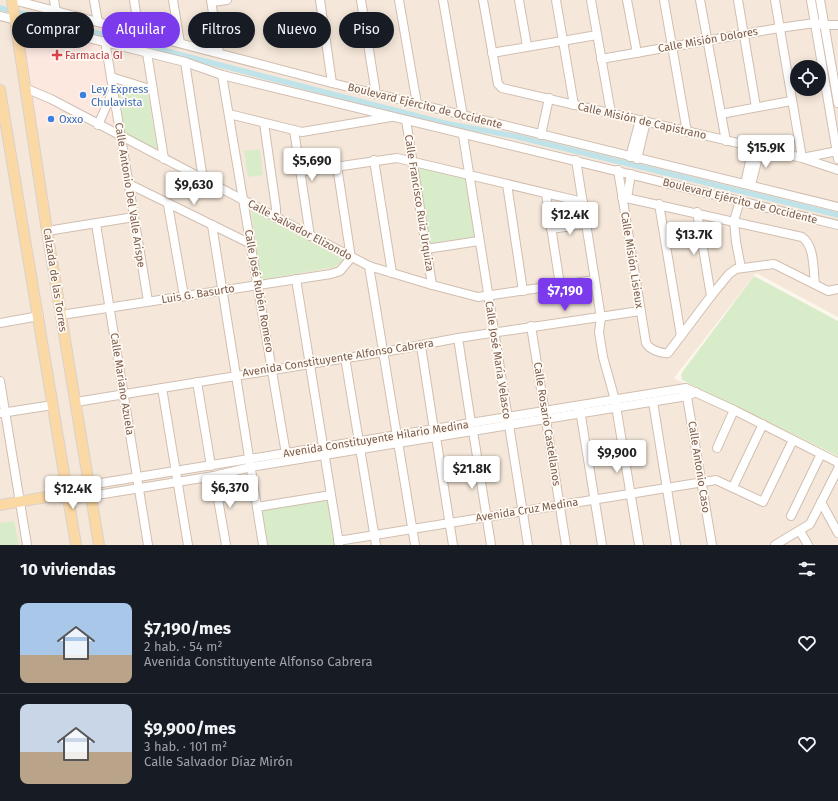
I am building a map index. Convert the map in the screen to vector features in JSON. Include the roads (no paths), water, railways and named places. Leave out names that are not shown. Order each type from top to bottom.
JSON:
[{"type":"main road","name":"Calzada de las Torres","points":[[13,7],[47,231],[99,545]]},
{"type":"main road","name":"Calzada de las Torres","points":[[0,90],[3,122],[39,316],[53,405],[64,495],[76,545]]},
{"type":"main road","name":"Avenida Constituyente Hilario Medina","points":[[64,495],[89,485]]},
{"type":"main road","name":"Avenida Constituyente Hilario Medina","points":[[0,505],[64,495],[91,496]]},
{"type":"street","points":[[54,0],[56,12]]},
{"type":"street","points":[[94,0],[98,22]]},
{"type":"street","points":[[134,0],[136,12]]},
{"type":"street","points":[[173,0],[175,12]]},
{"type":"street","points":[[219,53],[211,1],[227,0]]},
{"type":"street","points":[[320,0],[332,83]]},
{"type":"street","points":[[361,0],[376,94]]},
{"type":"street","points":[[399,0],[417,104]]},
{"type":"street","points":[[443,0],[463,116]]},
{"type":"street","points":[[483,0],[492,52],[597,35]]},
{"type":"street","points":[[519,0],[527,46]]},
{"type":"street","points":[[556,0],[574,105]]},
{"type":"street","points":[[591,0],[611,113]]},
{"type":"street","points":[[627,0],[637,53]]},
{"type":"street","points":[[664,0],[687,132]]},
{"type":"street","points":[[700,0],[706,40],[726,141]]},
{"type":"street","points":[[738,0],[756,107]]},
{"type":"street","points":[[775,0],[791,101],[802,158],[837,154],[811,0]]},
{"type":"street","points":[[820,0],[824,25],[834,64],[838,103]]},
{"type":"street","points":[[0,16],[13,7]]},
{"type":"street","name":"Boulevard Ejército de Occidente","points":[[13,7],[56,12]]},
{"type":"street","name":"Boulevard Ejército de Occidente","points":[[13,7],[102,40]]},
{"type":"street","name":"Boulevard Ejército de Occidente","points":[[94,21],[102,23]]},
{"type":"street","points":[[815,23],[824,25],[838,25]]},
{"type":"street","name":"Calle Misión Dolores","points":[[601,59],[744,33],[815,23]]},
{"type":"street","name":"Boulevard Ejército de Occidente","points":[[180,43],[463,116],[838,207]]},
{"type":"street","name":"Calle Antonio Del Valle Arispe","points":[[106,48],[148,301]]},
{"type":"street","name":"Boulevard Ejército de Occidente","points":[[130,48],[185,62],[222,75],[396,117],[463,135],[618,170],[838,225]]},
{"type":"street","name":"Calle Misión de Capistrano","points":[[492,52],[498,84],[502,88],[802,158],[838,170]]},
{"type":"street","points":[[147,53],[164,159]]},
{"type":"street","points":[[185,62],[203,179]]},
{"type":"street","name":"Calle José Rubén Romero","points":[[222,75],[286,454]]},
{"type":"street","points":[[111,77],[153,90]]},
{"type":"street","name":"Calle Salvador Elizondo","points":[[25,88],[51,99],[351,258],[369,266],[470,296],[488,296],[595,280]]},
{"type":"street","points":[[98,125],[113,91]]},
{"type":"street","points":[[541,135],[549,98]]},
{"type":"street","points":[[721,114],[791,101]]},
{"type":"street","points":[[229,114],[294,130],[309,132],[396,117]]},
{"type":"street","name":"Calle Francisco Ruiz Urquiza","points":[[406,120],[432,285]]},
{"type":"street","points":[[633,158],[643,121]]},
{"type":"street","points":[[264,123],[276,208],[276,218]]},
{"type":"street","points":[[294,130],[310,236]]},
{"type":"street","name":"Calle José María Velasco","points":[[463,135],[468,175],[528,545]]},
{"type":"street","points":[[748,184],[757,148]]},
{"type":"street","points":[[300,172],[390,158],[446,168],[468,175],[583,202]]},
{"type":"street","points":[[374,160],[392,273]]},
{"type":"street","points":[[576,160],[601,318],[599,332],[602,357],[616,404],[639,545]]},
{"type":"street","points":[[337,166],[351,258]]},
{"type":"street","name":"Calle Misión Lisieux","points":[[618,170],[624,197],[646,343],[650,348],[663,353],[668,353],[681,336]]},
{"type":"street","name":"Calle Misión Lisieux","points":[[624,197],[632,174]]},
{"type":"street","points":[[128,184],[251,244]]},
{"type":"street","points":[[507,184],[523,291]]},
{"type":"street","points":[[546,194],[560,285]]},
{"type":"street","points":[[624,197],[697,212],[802,237],[807,240],[810,247],[815,284]]},
{"type":"street","points":[[740,200],[734,221],[741,268]]},
{"type":"street","points":[[168,204],[184,296]]},
{"type":"street","points":[[659,204],[681,336]]},
{"type":"street","points":[[697,212],[711,296]]},
{"type":"street","points":[[47,231],[134,217]]},
{"type":"street","name":"Calle Mariano Azuela","points":[[96,224],[148,545]]},
{"type":"street","points":[[551,229],[586,224]]},
{"type":"street","points":[[212,225],[263,545]]},
{"type":"street","points":[[426,249],[479,241]]},
{"type":"street","name":"Luis G. Basurto","points":[[61,315],[331,274],[340,271],[351,258]]},
{"type":"street","points":[[681,336],[729,274],[741,268],[774,264],[838,296]]},
{"type":"street","points":[[369,266],[415,545]]},
{"type":"street","points":[[296,279],[339,543]]},
{"type":"street","points":[[828,291],[838,290]]},
{"type":"street","name":"Avenida Constituyente Alfonso Cabrera","points":[[76,402],[345,357],[421,346],[458,338],[531,326],[601,318],[640,311]]},
{"type":"street","points":[[0,322],[39,316]]},
{"type":"street","name":"Calle Rosario Castellanos","points":[[531,326],[566,545]]},
{"type":"street","points":[[458,338],[492,545]]},
{"type":"street","points":[[421,346],[453,545]]},
{"type":"street","points":[[345,357],[376,545]]},
{"type":"street","points":[[0,381],[3,413],[27,545]]},
{"type":"street","points":[[197,382],[211,466]]},
{"type":"street","points":[[162,388],[188,545]]},
{"type":"street","points":[[687,392],[696,392],[763,424],[821,454],[838,465],[822,502],[810,524],[775,545]]},
{"type":"street","name":"Avenida Constituyente Hilario Medina","points":[[89,485],[211,466],[250,463],[687,392]]},
{"type":"street","name":"Avenida Constituyente Hilario Medina","points":[[616,404],[653,402],[687,392]]},
{"type":"street","name":"Calle Antonio Caso","points":[[687,392],[712,545]]},
{"type":"street","points":[[653,402],[676,545]]},
{"type":"street","points":[[3,413],[53,405]]},
{"type":"street","points":[[580,410],[602,545]]},
{"type":"street","points":[[717,448],[734,410]]},
{"type":"street","points":[[763,424],[733,487],[762,502],[793,440]]},
{"type":"street","name":"Avenida Constituyente Hilario Medina","points":[[91,496],[214,476],[250,463],[286,454],[324,451]]},
{"type":"street","points":[[791,516],[821,454]]},
{"type":"street","points":[[214,476],[226,545]]},
{"type":"street","name":"Avenida Cruz Medina","points":[[339,543],[412,528],[666,487],[716,480],[733,487]]},
{"type":"street","points":[[257,507],[331,495]]},
{"type":"street","points":[[822,502],[838,533]]},
{"type":"street","points":[[800,531],[808,545]]},
{"type":"waterway","points":[[0,8],[444,123],[514,136],[838,215]]},
{"type":"place","name":"Farmacia GI","points":[[57,55]]},
{"type":"place","name":"Ley Express Chulavista","points":[[83,95]]},
{"type":"place","name":"Oxxo","points":[[51,119]]}]
